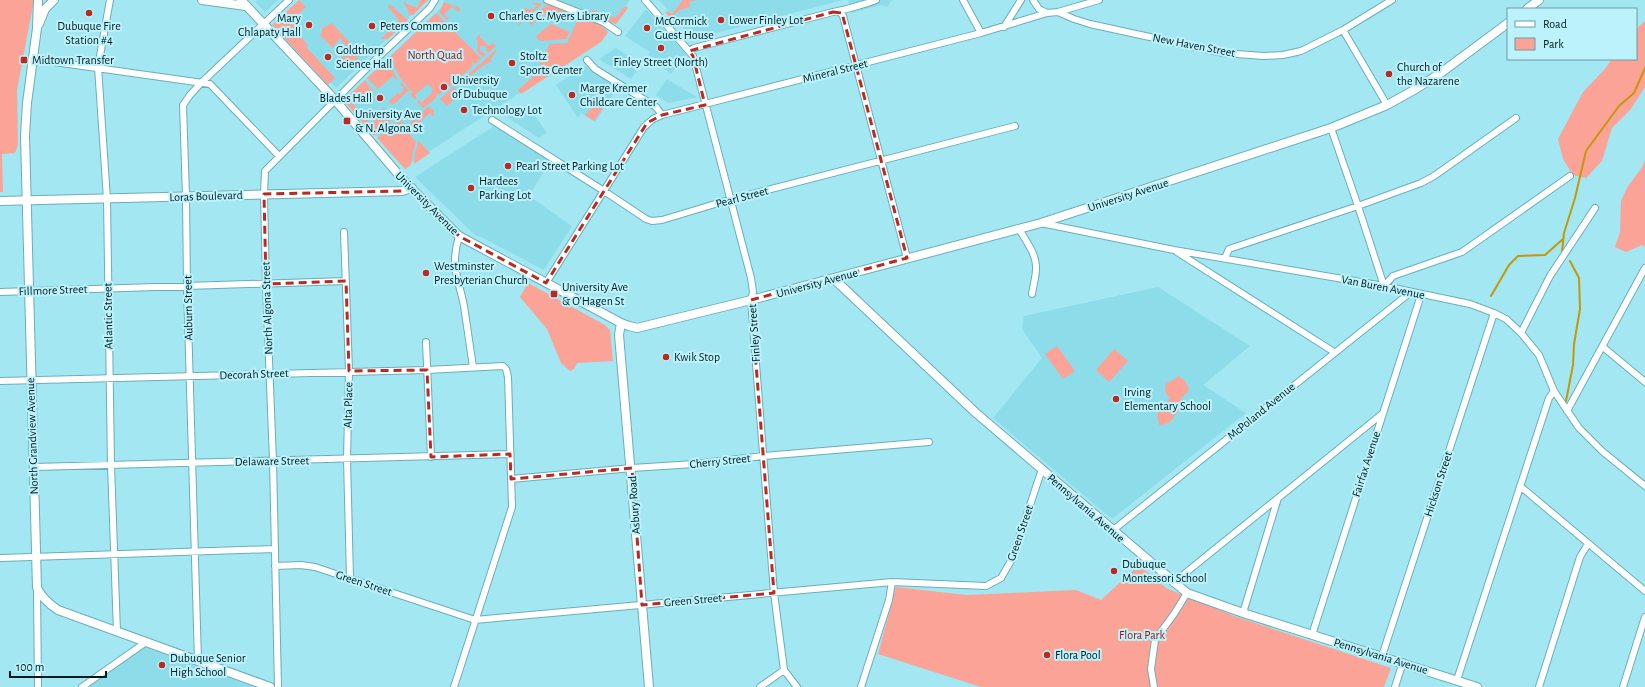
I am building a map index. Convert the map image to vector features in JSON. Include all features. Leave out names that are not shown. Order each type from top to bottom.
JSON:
[{"type":"main road","name":"North Grandview Avenue","points":[[37,588],[30,380],[25,119],[38,28],[38,0]]},
{"type":"main road","name":"North Grandview Avenue","points":[[38,28],[45,9],[54,0]]},
{"type":"main road","name":"University Avenue","points":[[202,0],[244,3],[335,100],[412,188],[459,236],[621,323],[629,326],[646,327],[1041,223],[1331,128],[1387,105],[1438,75],[1507,24]]},
{"type":"main road","points":[[1528,8],[1539,0]]},
{"type":"main road","name":"Loras Boulevard","points":[[0,201],[402,191],[412,188]]},
{"type":"main road","name":"Pennsylvania Avenue","points":[[834,278],[976,413],[1187,594],[1243,613],[1403,662],[1477,687]]},
{"type":"main road","name":"Asbury Road","points":[[621,323],[619,335],[632,468],[649,687]]},
{"type":"main road","points":[[37,588],[45,600],[58,610],[270,687]]},
{"type":"street","name":"Atlantic Street","points":[[110,0],[98,67],[106,199],[111,465],[117,632]]},
{"type":"street","name":"Auburn Street","points":[[198,661],[183,106],[190,95],[202,82],[289,0]]},
{"type":"street","name":"North Algona Street","points":[[278,687],[273,461],[266,284],[264,194],[265,170],[430,8],[435,0]]},
{"type":"street","points":[[547,0],[603,22],[618,32]]},
{"type":"street","name":"Finley Street","points":[[645,0],[693,56],[705,105],[732,200],[751,278],[753,292],[751,300],[774,593],[784,670]]},
{"type":"street","points":[[689,51],[694,48],[833,12],[840,12],[846,8],[876,0]]},
{"type":"street","points":[[962,0],[981,33]]},
{"type":"street","points":[[1004,26],[1021,0]]},
{"type":"street","points":[[1033,0],[1039,8],[1046,13]]},
{"type":"street","name":"Mineral Street","points":[[546,283],[644,127],[653,119],[662,115],[856,66],[981,33],[1046,13],[1058,12],[1099,0]]},
{"type":"street","name":"New Haven Street","points":[[1058,12],[1090,24],[1224,53],[1283,55],[1301,51],[1343,30],[1392,0]]},
{"type":"street","points":[[840,12],[843,16],[907,258]]},
{"type":"street","points":[[1343,30],[1387,105]]},
{"type":"street","points":[[33,59],[98,67],[180,81],[210,84],[279,156]]},
{"type":"street","points":[[587,60],[595,68],[656,107],[662,115]]},
{"type":"street","points":[[1225,258],[1229,249],[1358,206],[1421,183],[1434,176],[1516,118]]},
{"type":"street","name":"Pearl Street","points":[[492,120],[646,219],[652,221],[662,220],[882,160],[1015,126]]},
{"type":"street","points":[[1331,128],[1384,286]]},
{"type":"street","points":[[1384,286],[1393,276],[1462,252],[1570,176]]},
{"type":"street","points":[[1521,332],[1550,276],[1595,208]]},
{"type":"street","name":"Van Buren Avenue","points":[[1041,223],[1174,250],[1384,286],[1470,304],[1494,313],[1506,319],[1521,332],[1539,355],[1554,391],[1579,428],[1602,451],[1645,486]]},
{"type":"street","points":[[1019,229],[1031,250],[1035,263],[1036,269],[1032,294]]},
{"type":"street","name":"Alta Place","points":[[344,232],[348,371],[347,459],[350,578]]},
{"type":"street","points":[[459,236],[454,259],[454,269],[463,305],[473,367]]},
{"type":"street","points":[[1174,250],[1334,352]]},
{"type":"street","points":[[1567,411],[1645,268]]},
{"type":"street","name":"Fillmore Street","points":[[0,292],[346,281]]},
{"type":"street","name":"McPoland Avenue","points":[[1112,531],[1334,352],[1411,292]]},
{"type":"street","name":"Fairfax Avenue","points":[[1312,634],[1421,294]]},
{"type":"street","name":"Hickson Street","points":[[1382,656],[1494,313]]},
{"type":"street","points":[[426,342],[431,456]]},
{"type":"street","points":[[1603,347],[1645,382]]},
{"type":"street","name":"Decorah Street","points":[[0,381],[427,370],[499,366],[506,369],[508,377],[510,454]]},
{"type":"street","points":[[1457,680],[1549,398],[1554,391]]},
{"type":"street","points":[[1173,583],[1382,414]]},
{"type":"street","name":"Cherry Street","points":[[511,479],[929,442]]},
{"type":"street","points":[[454,687],[512,507],[510,454]]},
{"type":"street","name":"Delaware Street","points":[[34,467],[510,454]]},
{"type":"street","name":"Green Street","points":[[275,566],[301,565],[315,567],[475,620],[892,582],[986,586],[1001,578],[1012,559],[1042,469]]},
{"type":"street","points":[[1520,486],[1645,591]]},
{"type":"street","points":[[1243,613],[1278,498]]},
{"type":"street","points":[[1539,687],[1580,556],[1588,544]]},
{"type":"street","points":[[0,558],[274,549]]},
{"type":"street","points":[[861,687],[889,600],[892,582]]},
{"type":"street","points":[[37,588],[38,687]]},
{"type":"street","points":[[1154,687],[1151,669],[1155,640],[1187,594]]},
{"type":"street","points":[[1623,687],[1645,617]]},
{"type":"street","points":[[82,687],[146,642]]},
{"type":"street","points":[[1395,687],[1403,662]]},
{"type":"street","points":[[760,687],[784,670],[797,687]]},
{"type":"highlighted area","points":[[833,12],[842,13],[907,258],[751,300],[774,593],[642,605],[632,468],[511,479],[510,454],[431,457],[427,370],[349,371],[346,281],[266,284],[264,194],[402,191],[412,188],[459,236],[546,283],[647,123],[662,115],[705,105],[693,56],[689,51]]},
{"type":"shaded area","points":[[257,0],[278,0],[265,12],[255,2]]},
{"type":"shaded area","points":[[299,0],[427,0],[336,88],[276,23]]},
{"type":"shaded area","name":"University of Dubuque","points":[[444,0],[630,0],[610,29],[597,43],[405,167],[345,99],[442,7]]},
{"type":"shaded area","name":"Lower Finley Lot","points":[[659,0],[843,0],[693,39]]},
{"type":"shaded area","points":[[848,0],[892,0],[887,7],[881,5],[851,13]]},
{"type":"shaded area","points":[[646,9],[686,54],[671,74],[648,55],[650,52],[625,36]]},
{"type":"shaded area","points":[[616,48],[641,64],[631,79],[599,59]]},
{"type":"shaded area","points":[[586,66],[618,87],[595,122],[581,113],[578,118],[556,85]]},
{"type":"shaded area","points":[[667,79],[697,97],[668,103],[656,95]]},
{"type":"shaded area","name":"University of Dubuque","points":[[527,104],[547,133],[539,138],[507,117]]},
{"type":"shaded area","name":"University of Dubuque","points":[[494,126],[550,161],[529,196],[572,226],[544,270],[475,235],[415,177]]},
{"type":"shaded area","name":"Irving Elementary School","points":[[1158,287],[1250,346],[1203,385],[1246,413],[1112,519],[993,418],[1042,358],[1022,329],[1024,316]]},
{"type":"shaded area","name":"Dubuque Senior High School","points":[[146,642],[276,687],[82,687]]},
{"type":"green space","points":[[0,0],[34,0],[17,90],[18,145],[15,153],[2,154],[3,192],[0,192]]},
{"type":"green space","points":[[405,0],[405,3],[417,8],[420,0],[428,0],[413,15],[409,14],[404,3]]},
{"type":"green space","points":[[683,0],[697,0],[689,2],[690,7],[680,10],[670,18],[665,12],[668,11],[672,14]]},
{"type":"green space","points":[[298,1],[306,7],[293,19],[299,25],[295,30],[308,45],[306,47],[335,78],[328,85],[272,25]]},
{"type":"green space","points":[[444,2],[461,9],[458,12],[452,7],[444,14],[449,18],[447,20],[439,12]]},
{"type":"green space","points":[[532,2],[542,4],[518,26],[525,8],[531,10],[537,6]]},
{"type":"green space","points":[[389,4],[408,20],[388,39],[381,39],[399,20],[388,7]]},
{"type":"green space","points":[[548,4],[577,15],[571,20],[549,11],[531,25],[528,21]]},
{"type":"green space","points":[[626,6],[628,8],[616,24],[596,16],[590,9],[615,18]]},
{"type":"green space","name":"North Quad","points":[[436,13],[481,58],[475,64],[473,62],[473,66],[440,94],[437,94],[436,98],[423,108],[417,102],[419,100],[421,103],[432,93],[431,92],[433,89],[428,84],[415,95],[417,98],[415,100],[410,94],[412,92],[400,78],[390,57]]},
{"type":"green space","points":[[581,16],[602,25],[608,33],[601,42],[521,94],[518,90],[543,68],[539,62],[543,58],[550,44],[567,43],[578,19],[585,22]]},
{"type":"green space","points":[[1645,21],[1645,87],[1631,109],[1612,128],[1602,161],[1586,178],[1573,175],[1563,159],[1558,139],[1583,92],[1611,60],[1637,60],[1637,28]]},
{"type":"green space","points":[[332,23],[340,32],[339,33],[341,33],[361,55],[349,65],[341,58],[343,57],[341,55],[348,50],[341,39],[340,38],[332,48],[329,45],[330,43],[329,44],[320,35],[322,28]]},
{"type":"green space","points":[[551,24],[570,32],[566,39],[540,41],[536,36]]},
{"type":"green space","points":[[480,34],[480,37],[489,46],[493,43],[496,46],[488,53],[485,46],[480,46],[480,51],[486,54],[483,57],[477,51],[478,42],[476,38]]},
{"type":"green space","points":[[497,49],[495,54],[490,59],[492,61],[484,65],[464,81],[464,78]]},
{"type":"green space","points":[[388,59],[398,82],[393,76],[378,89],[367,78]]},
{"type":"green space","points":[[365,80],[374,93],[362,104],[358,99],[353,104],[371,124],[376,120],[374,117],[384,108],[392,118],[390,122],[374,136],[345,102],[347,97]]},
{"type":"green space","points":[[402,83],[409,90],[394,104],[391,104],[389,101],[398,93],[400,94],[403,91],[402,90],[404,88],[400,84]]},
{"type":"green space","points":[[455,86],[457,97],[447,106],[440,99]]},
{"type":"green space","points":[[597,103],[603,108],[594,121],[585,115]]},
{"type":"green space","points":[[428,107],[434,110],[434,117],[430,113],[412,129],[410,123]]},
{"type":"green space","points":[[401,120],[408,131],[406,134],[408,132],[416,142],[411,165],[405,169],[377,138],[397,122],[396,121]]},
{"type":"green space","points":[[419,141],[430,153],[414,164],[415,152]]},
{"type":"green space","points":[[1645,160],[1645,247],[1642,245],[1626,252],[1615,247],[1620,232],[1621,201],[1628,186],[1641,169]]},
{"type":"green space","points":[[528,283],[605,325],[610,330],[613,361],[577,363],[574,369],[570,371],[561,363],[547,329],[520,297]]},
{"type":"green space","points":[[1057,346],[1075,371],[1063,379],[1045,354]]},
{"type":"green space","points":[[1114,349],[1128,361],[1109,382],[1096,370]]},
{"type":"green space","points":[[1179,376],[1184,380],[1189,388],[1187,393],[1181,398],[1183,406],[1169,423],[1159,425],[1157,414],[1170,398],[1165,391],[1166,384]]},
{"type":"green space","name":"Flora Park","points":[[1139,565],[1166,588],[1234,616],[1391,668],[1384,687],[981,687],[878,654],[896,587],[966,595],[1076,590],[1101,600]]},
{"type":"waterway","points":[[1562,252],[1564,233],[1575,198],[1586,151],[1619,106],[1634,93],[1645,68]]},
{"type":"waterway","points":[[1491,296],[1509,265],[1518,256],[1545,255],[1563,239]]},
{"type":"waterway","points":[[1566,401],[1573,365],[1574,344],[1580,309],[1579,278],[1570,261]]},
{"type":"place","name":"Dubuque Fire Station #4","points":[[89,13]]},
{"type":"place","name":"Charles C. Myers Library","points":[[491,16]]},
{"type":"place","name":"Lower Finley Lot","points":[[721,20]]},
{"type":"place","name":"Mary Chlapaty Hall","points":[[309,25]]},
{"type":"place","name":"Peters Commons","points":[[372,26]]},
{"type":"place","name":"McCormick Guest House","points":[[647,28]]},
{"type":"place","name":"Finley Street (North)","points":[[661,48]]},
{"type":"place","name":"Goldthorp Science Hall","points":[[328,57]]},
{"type":"place","name":"Midtown Transfer","points":[[24,60]]},
{"type":"place","name":"Stoltz Sports Center","points":[[512,63]]},
{"type":"place","name":"Church of the Nazarene","points":[[1389,74]]},
{"type":"place","name":"University of Dubuque","points":[[444,87]]},
{"type":"place","name":"Marge Kremer Childcare Center","points":[[572,95]]},
{"type":"place","name":"Blades Hall","points":[[380,98]]},
{"type":"place","name":"Technology Lot","points":[[464,110]]},
{"type":"place","name":"University Ave & N. Algona St","points":[[347,121]]},
{"type":"place","name":"Pearl Street Parking Lot","points":[[508,166]]},
{"type":"place","name":"Hardees Parking Lot","points":[[471,188]]},
{"type":"place","name":"Westminster Presbyterian Church","points":[[426,273]]},
{"type":"place","name":"University Ave & O'Hagen St","points":[[554,294]]},
{"type":"place","name":"Kwik Stop","points":[[666,357]]},
{"type":"place","name":"Irving Elementary School","points":[[1116,399]]},
{"type":"place","name":"Dubuque Montessori School","points":[[1114,571]]},
{"type":"place","name":"Flora Pool","points":[[1047,655]]},
{"type":"place","name":"Dubuque Senior High School","points":[[162,665]]}]
